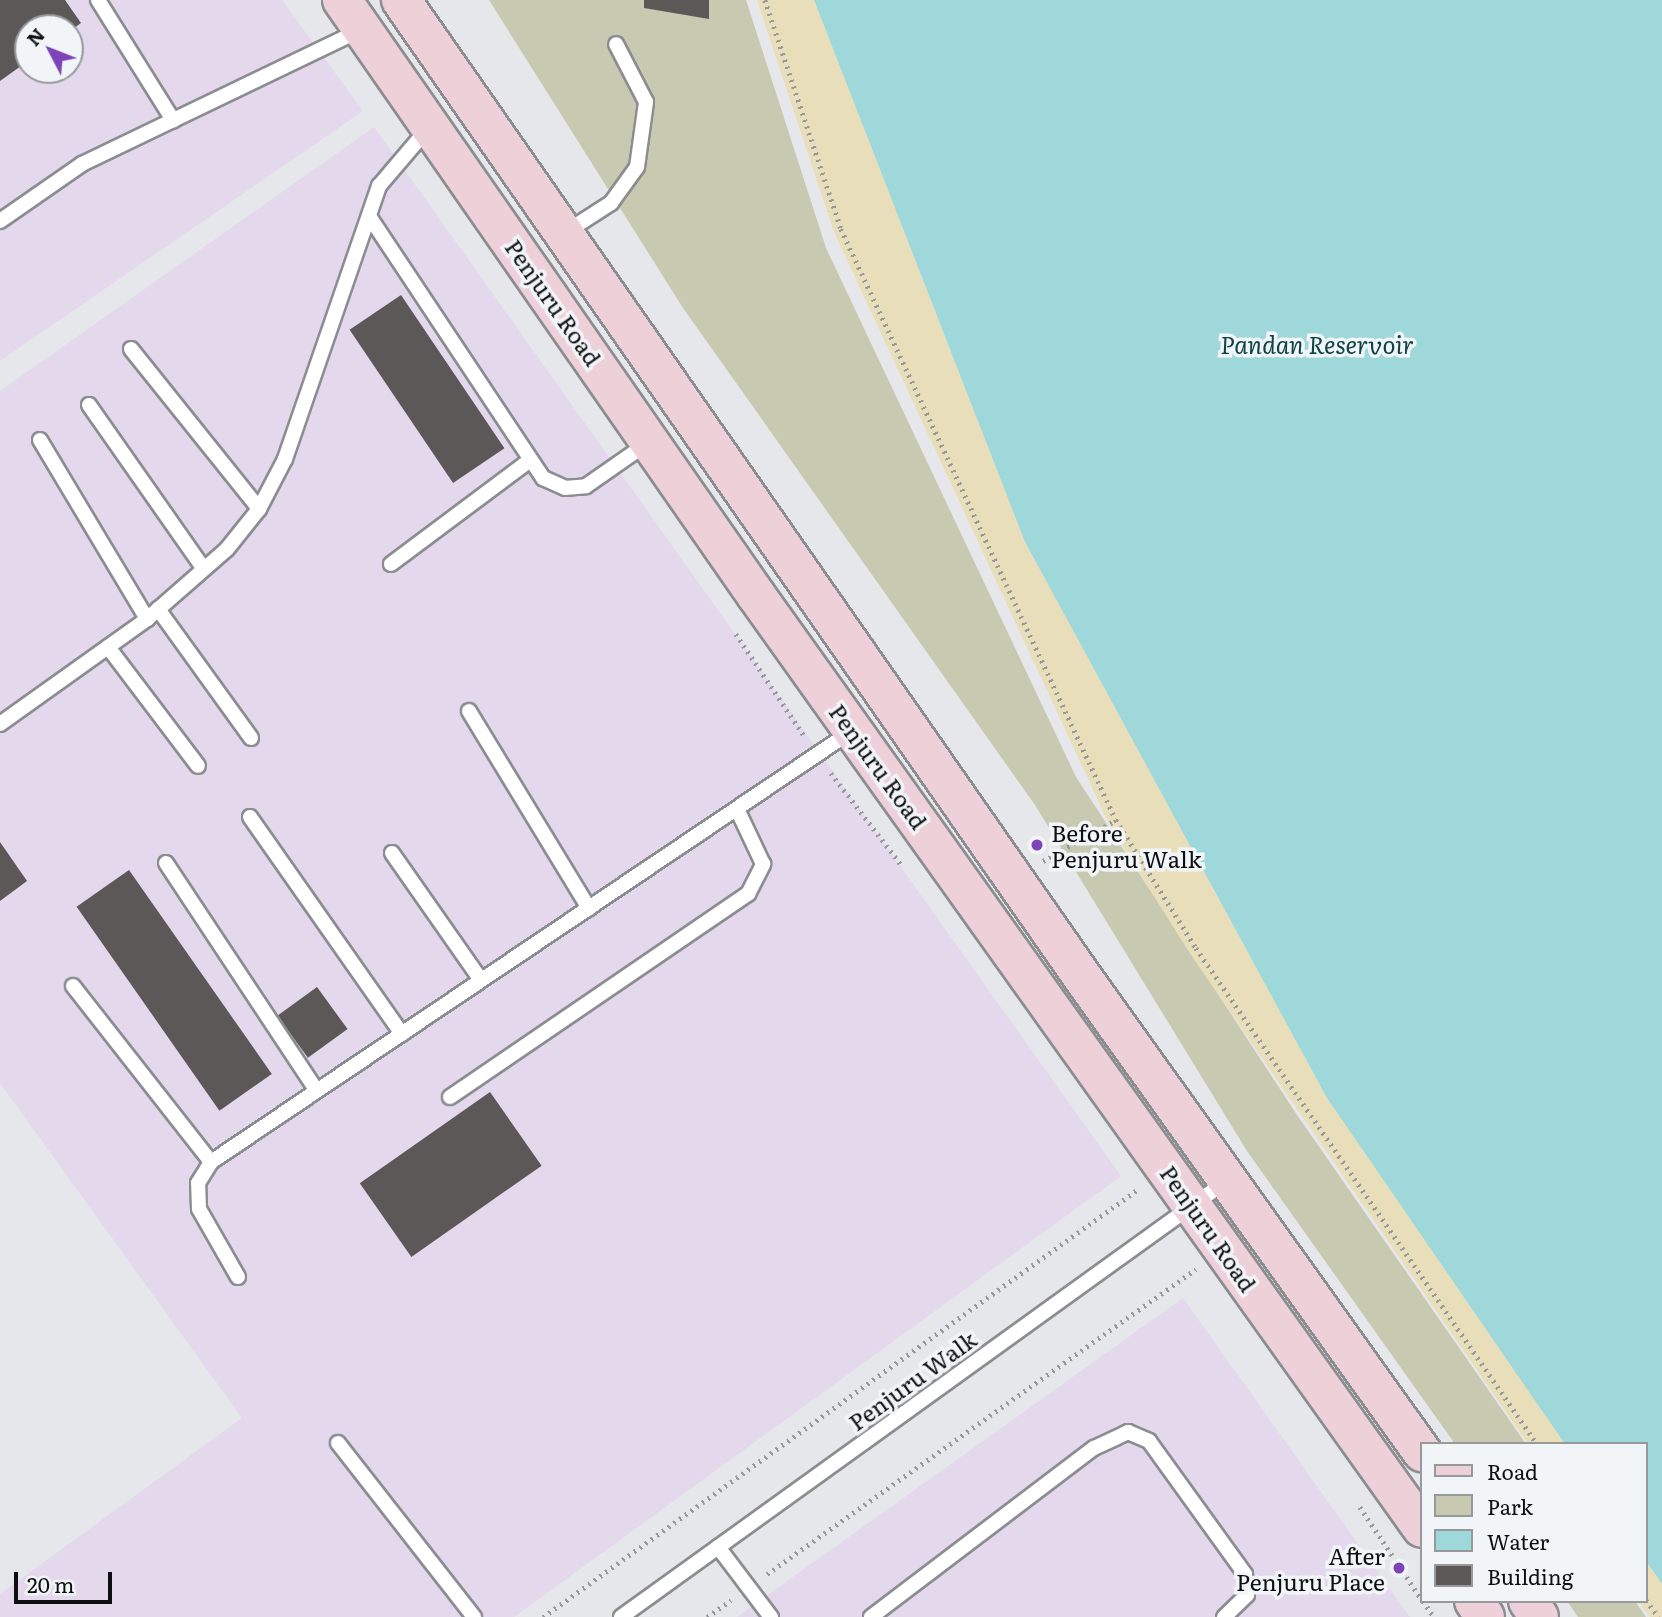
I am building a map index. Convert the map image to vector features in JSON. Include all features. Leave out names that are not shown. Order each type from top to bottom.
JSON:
[{"type":"main road","name":"Penjuru Road","points":[[401,0],[562,235],[1009,872],[1420,1449]]},
{"type":"main road","name":"Penjuru Road","points":[[352,14],[853,731],[1420,1525]]},
{"type":"lane","points":[[98,0],[173,120]]},
{"type":"lane","points":[[0,221],[82,164],[173,120],[352,14]]},
{"type":"lane","points":[[562,235],[611,203],[637,167],[646,102],[616,44]]},
{"type":"lane","points":[[0,724],[147,620],[204,569],[259,509],[285,459],[379,186],[431,125]]},
{"type":"lane","points":[[369,216],[543,478],[565,488],[586,486],[650,442]]},
{"type":"lane","points":[[131,349],[259,509]]},
{"type":"lane","points":[[89,405],[204,569]]},
{"type":"lane","points":[[40,440],[147,620]]},
{"type":"lane","points":[[391,564],[530,460]]},
{"type":"lane","points":[[158,609],[251,738]]},
{"type":"lane","points":[[108,647],[198,766]]},
{"type":"lane","points":[[469,711],[589,908]]},
{"type":"lane","points":[[238,1278],[199,1209],[198,1182],[211,1162],[853,731]]},
{"type":"lane","points":[[450,1097],[748,894],[763,864],[737,808]]},
{"type":"lane","points":[[250,817],[402,1034]]},
{"type":"lane","points":[[392,853],[481,980]]},
{"type":"lane","points":[[166,863],[317,1091]]},
{"type":"lane","points":[[73,986],[211,1162]]},
{"type":"lane","name":"Penjuru Walk","points":[[621,1617],[1228,1179]]},
{"type":"lane","points":[[871,1617],[1094,1448],[1128,1432],[1149,1441],[1245,1574],[1247,1595],[1224,1617]]},
{"type":"lane","points":[[338,1443],[474,1617]]},
{"type":"lane","points":[[718,1547],[771,1617]]},
{"type":"path","points":[[765,0],[841,229],[1116,820],[1227,994],[1536,1442]]},
{"type":"path","points":[[1009,872],[1047,860],[1116,820]]},
{"type":"path","points":[[543,1617],[1146,1183]]},
{"type":"path","points":[[707,1617],[1203,1265]]},
{"type":"path","points":[[1648,1603],[1659,1617]]},
{"type":"shaded area","points":[[0,0],[282,0],[363,111],[0,361]]},
{"type":"shaded area","points":[[374,127],[1121,1176],[514,1617],[0,1617],[0,1594],[242,1418],[0,1083],[0,391]]},
{"type":"shaded area","points":[[1183,1298],[1410,1617],[737,1617]]},
{"type":"green space","points":[[489,0],[746,0],[826,248],[1076,777],[1297,1115],[1525,1442],[1454,1442],[1247,1151],[1035,805],[683,308]]},
{"type":"green space","points":[[1568,1603],[1636,1603],[1646,1617],[1578,1617]]},
{"type":"sand","points":[[757,0],[814,0],[1025,542],[1327,1098],[1564,1442],[1527,1442],[1189,952],[1109,824],[834,232]]},
{"type":"sand","points":[[1648,1564],[1662,1584],[1662,1617],[1650,1617],[1640,1603],[1648,1603]]},
{"type":"water","name":"Pandan Reservoir","points":[[814,0],[1662,0],[1662,1584],[1648,1564],[1648,1442],[1564,1442],[1538,1405],[1327,1098],[1025,542]]},
{"type":"building","points":[[0,0],[65,0],[75,14],[14,14],[14,71],[0,81]]},
{"type":"building","points":[[644,0],[709,0],[709,19],[644,8]]},
{"type":"building","points":[[401,295],[504,448],[453,483],[350,330]]},
{"type":"building","points":[[0,842],[27,881],[0,901]]},
{"type":"building","points":[[129,870],[272,1074],[219,1111],[77,907]]},
{"type":"building","points":[[317,987],[348,1029],[308,1058],[277,1016]]},
{"type":"building","points":[[490,1092],[542,1166],[411,1257],[360,1183]]},
{"type":"place","name":"Before Penjuru Walk","points":[[1037,845]]},
{"type":"place","name":"After Penjuru Place","points":[[1399,1568]]}]
